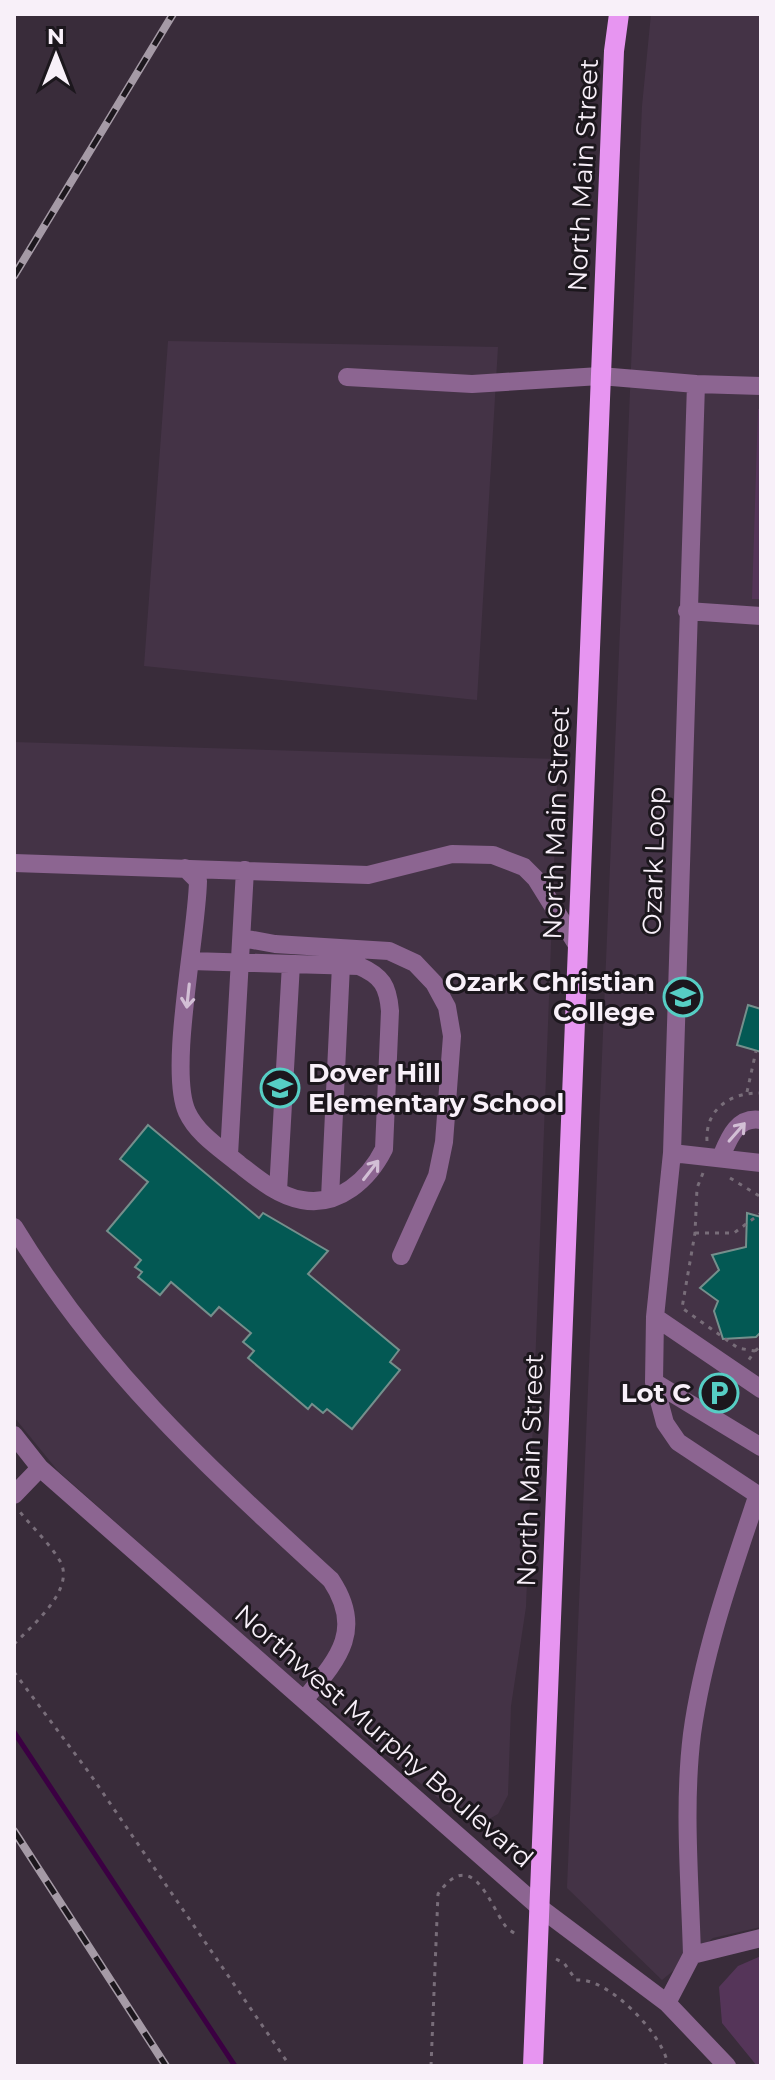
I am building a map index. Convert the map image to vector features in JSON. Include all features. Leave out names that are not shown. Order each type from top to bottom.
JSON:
[{"type":"main road","name":"North Main Street","points":[[533,2066],[600,376],[614,51],[619,14]]},
{"type":"street","points":[[347,377],[472,384],[600,376],[761,386]]},
{"type":"street","name":"Ozark Loop","points":[[696,384],[672,1153],[655,1317],[654,1382],[665,1423],[678,1442],[759,1497]]},
{"type":"street","points":[[687,611],[761,616]]},
{"type":"street","points":[[14,863],[368,875],[452,854],[493,855],[524,867],[536,879],[577,945]]},
{"type":"street","points":[[185,868],[198,881],[181,1065],[182,1098],[188,1115],[207,1138],[278,1191],[310,1202],[330,1198],[357,1186],[374,1170],[384,1149],[387,1127],[388,988],[376,974],[359,966],[191,961]]},
{"type":"street","points":[[229,1155],[245,870]]},
{"type":"street","points":[[242,938],[275,944],[389,951],[415,963],[434,983],[447,1007],[452,1036],[444,1142],[437,1176],[401,1256]]},
{"type":"street","points":[[278,1191],[291,964]]},
{"type":"street","points":[[330,1198],[341,965]]},
{"type":"street","points":[[713,1160],[739,1124],[752,1118],[761,1120]]},
{"type":"street","points":[[672,1153],[761,1163]]},
{"type":"street","points":[[14,1227],[41,1272],[127,1383],[185,1446],[331,1580],[338,1591],[347,1613],[344,1644],[335,1662],[304,1700]]},
{"type":"street","points":[[655,1317],[761,1389]]},
{"type":"street","points":[[654,1382],[761,1447]]},
{"type":"street","name":"Northwest Murphy Boulevard","points":[[14,1435],[40,1468],[539,1907],[667,2003],[727,2066]]},
{"type":"street","points":[[14,1495],[40,1468]]},
{"type":"street","points":[[667,2003],[692,1955],[688,1830],[692,1735],[706,1663],[759,1497]]},
{"type":"street","points":[[692,1955],[761,1938]]},
{"type":"path","points":[[747,1092],[756,1051]]},
{"type":"path","points":[[754,1057],[761,1058]]},
{"type":"path","points":[[761,1093],[747,1092],[727,1100],[714,1111],[706,1133],[713,1160],[761,1197]]},
{"type":"path","points":[[713,1160],[703,1172],[697,1188],[695,1233],[682,1308],[738,1348],[755,1351]]},
{"type":"path","points":[[695,1233],[734,1233],[761,1213]]},
{"type":"path","points":[[739,1374],[761,1346]]},
{"type":"path","points":[[14,1505],[61,1562],[64,1575],[61,1588],[36,1622],[14,1644]]},
{"type":"path","points":[[14,1672],[90,1774],[290,2066]]},
{"type":"path","points":[[431,2066],[438,1894],[447,1882],[464,1876],[475,1879],[485,1888],[504,1926],[564,1963],[576,1980],[584,1979],[607,1991],[643,2020],[660,2040],[667,2061],[665,2066]]},
{"type":"shaded area","name":"Ozark Christian College","points":[[651,14],[761,14],[761,1927],[713,1938],[662,1980],[567,1888],[642,106]]},
{"type":"shaded area","points":[[168,341],[498,347],[477,700],[144,666]]},
{"type":"shaded area","points":[[758,409],[761,409],[761,599],[752,599]]},
{"type":"shaded area","name":"Dover Hill Elementary School","points":[[14,742],[558,759],[526,1607],[511,1706],[508,1795],[498,1814],[489,1819],[454,1811],[274,1663],[58,1471],[14,1417]]},
{"type":"shaded area","points":[[761,1956],[761,2066],[757,2066],[722,2023],[719,1987],[738,1966]]},
{"type":"building","points":[[748,1005],[761,1009],[761,1052],[737,1045]]},
{"type":"building","points":[[148,1125],[259,1218],[263,1213],[328,1251],[308,1274],[399,1350],[390,1362],[400,1370],[352,1429],[327,1409],[323,1413],[312,1404],[308,1409],[248,1358],[254,1351],[243,1342],[251,1333],[219,1307],[211,1316],[171,1282],[160,1295],[138,1277],[142,1272],[135,1267],[141,1260],[107,1231],[148,1182],[120,1159]]},
{"type":"building","points":[[747,1213],[761,1217],[761,1332],[756,1337],[723,1339],[714,1311],[718,1301],[700,1288],[719,1270],[712,1255],[746,1247]]},
{"type":"waterway","points":[[14,1732],[235,2066]]},
{"type":"railway","points":[[14,276],[173,14]]},
{"type":"railway","points":[[14,1831],[166,2066]]},
{"type":"place","name":"Ozark Christian College","points":[[683,997]]},
{"type":"place","name":"Dover Hill Elementary School","points":[[280,1088]]},
{"type":"place","name":"Lot C","points":[[719,1393]]}]
